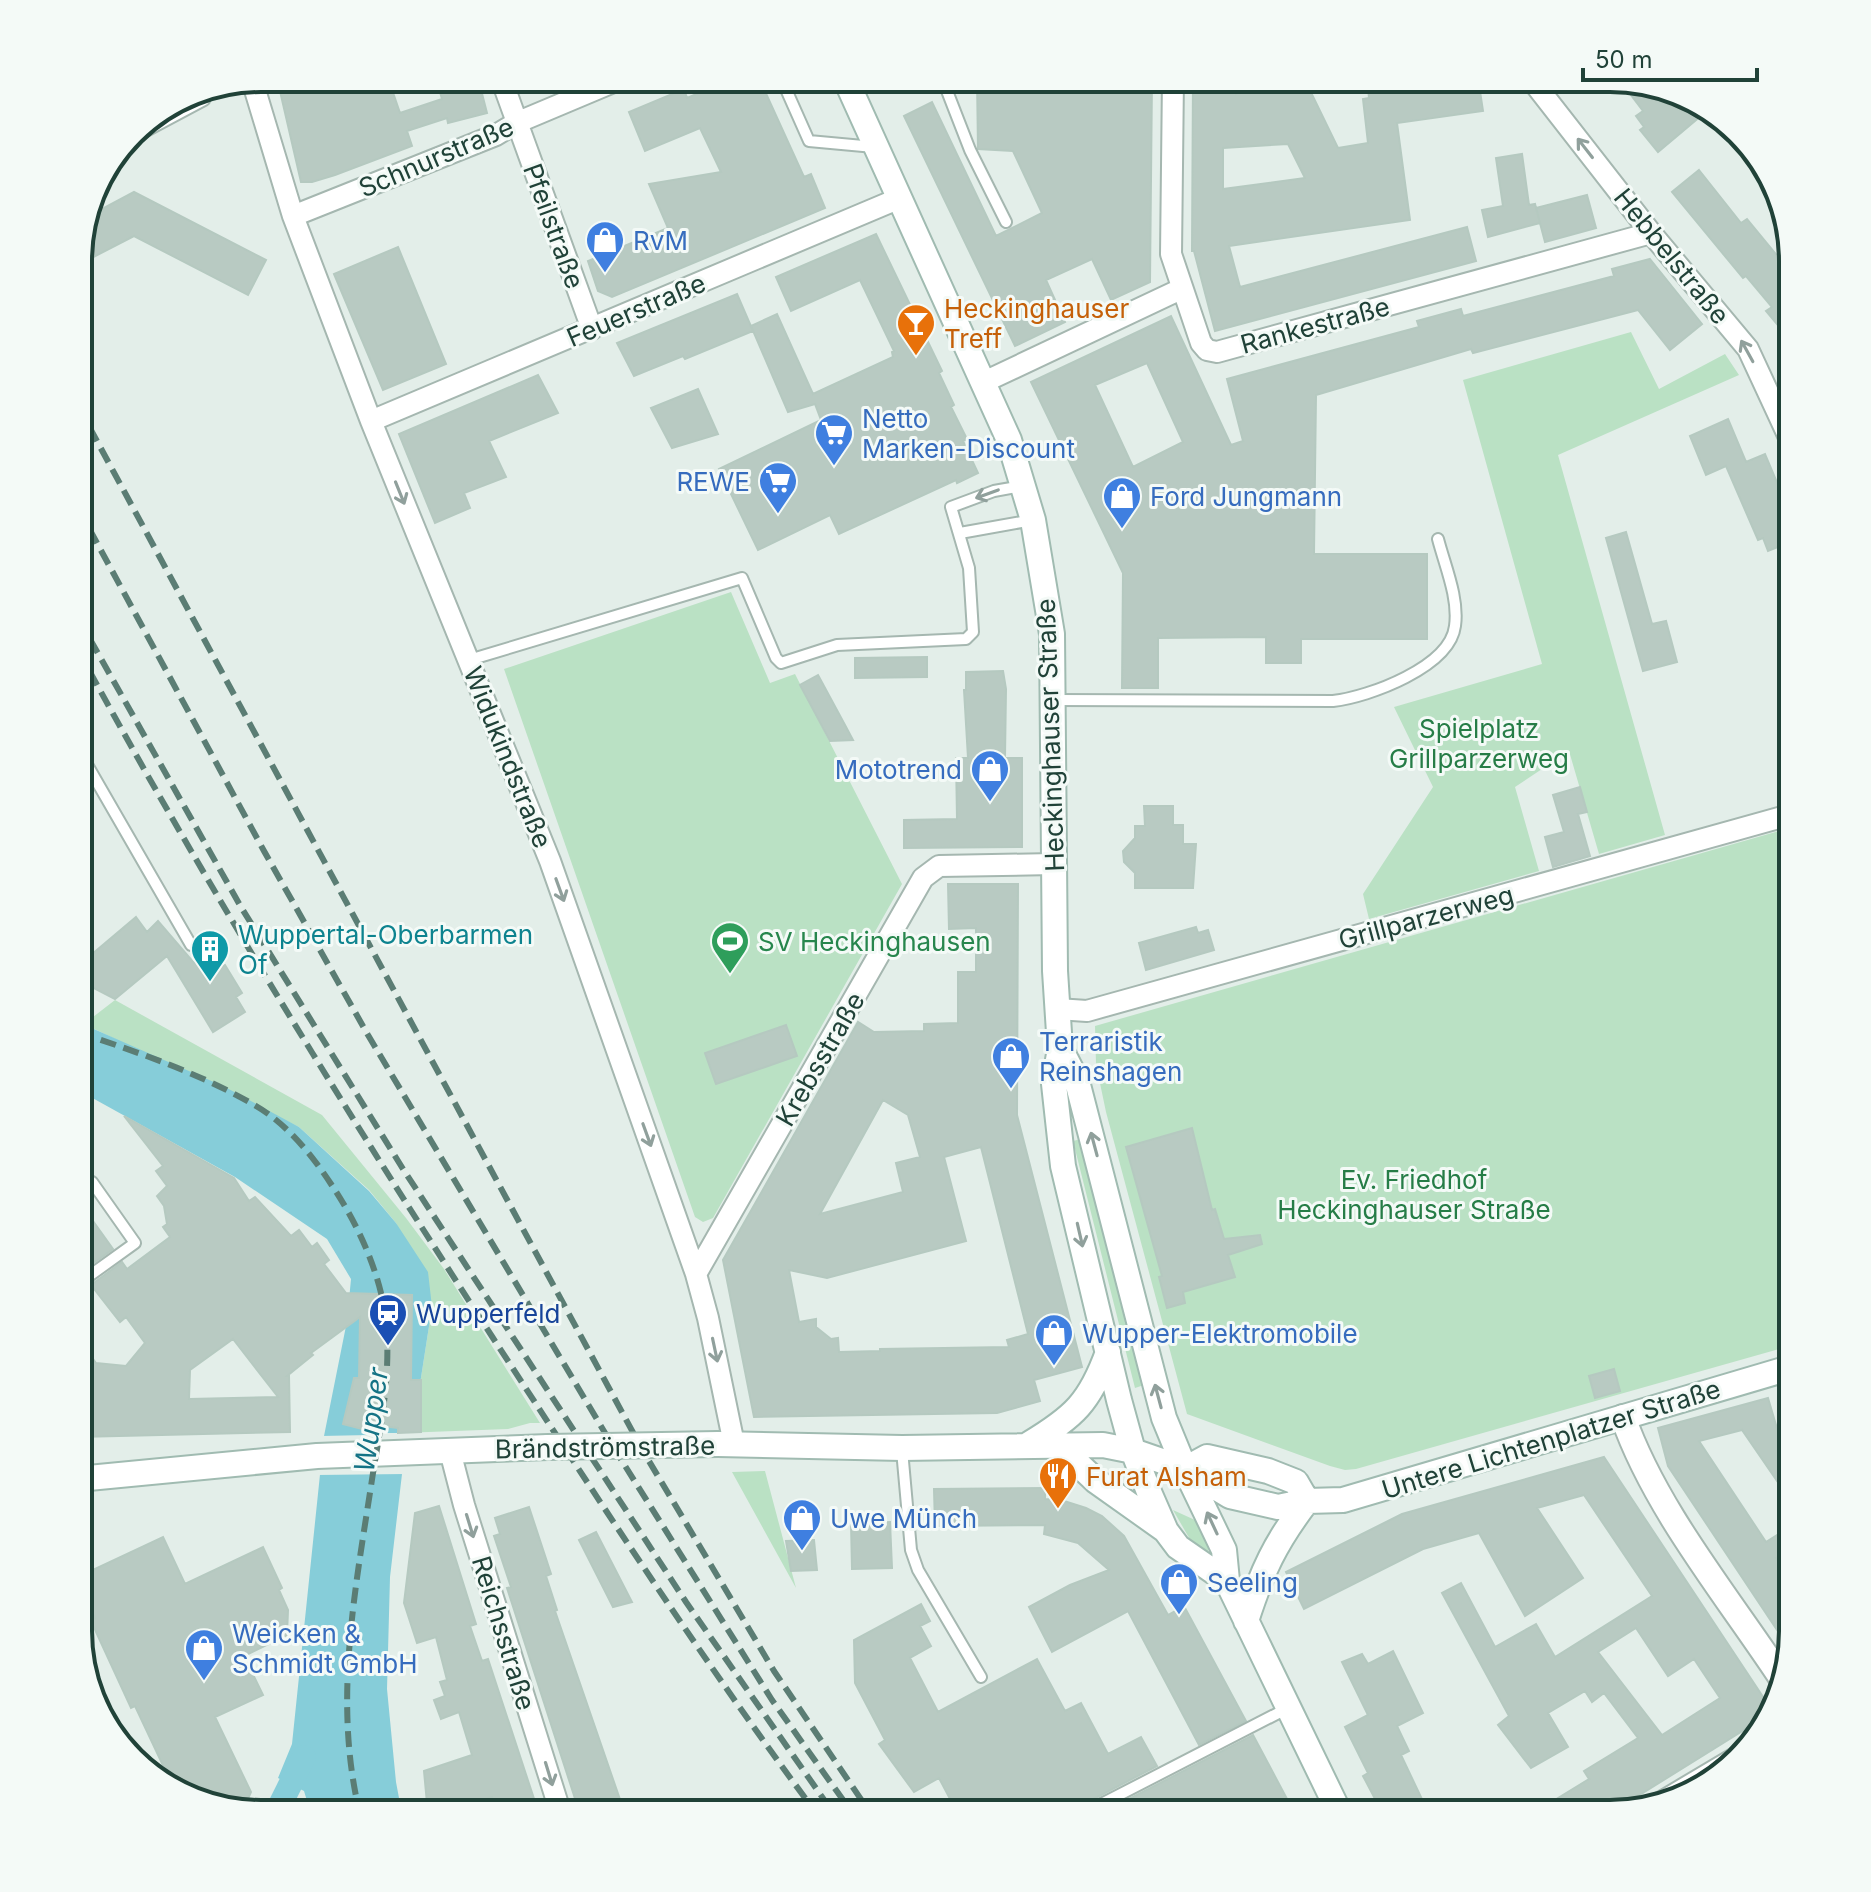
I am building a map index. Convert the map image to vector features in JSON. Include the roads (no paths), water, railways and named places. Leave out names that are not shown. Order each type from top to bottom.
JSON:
[{"type":"main road","name":"Heckinghauser Straße","points":[[851,92],[1009,440],[1033,520],[1052,634],[1054,864],[1060,1048],[1054,1084],[1063,1166],[1133,1451],[1166,1531],[1178,1547],[1227,1581]]},
{"type":"main road","name":"Heckinghauser Straße","points":[[1060,1048],[1077,1081],[1164,1418],[1224,1550],[1227,1581],[1333,1800]]},
{"type":"main road","points":[[1029,1444],[1066,1422],[1096,1385],[1108,1352]]},
{"type":"main road","name":"Untere Lichtenplatzer Straße","points":[[1133,1451],[1185,1469],[1230,1496],[1278,1507],[1307,1501],[1343,1500],[1779,1371]]},
{"type":"main road","points":[[1623,1417],[1633,1447],[1659,1496],[1775,1668]]},
{"type":"main road","name":"Brändströmstraße","points":[[92,1478],[317,1456],[548,1447],[726,1444],[902,1448],[1029,1444],[1103,1445],[1133,1451]]},
{"type":"main road","points":[[1058,1445],[1096,1481],[1166,1531]]},
{"type":"main road","points":[[1185,1469],[1207,1457],[1251,1466],[1296,1482],[1307,1501],[1277,1541],[1261,1574],[1246,1621]]},
{"type":"street","name":"Widukindstraße","points":[[256,92],[293,216],[371,421],[550,861],[696,1274],[708,1318],[726,1444]]},
{"type":"street","name":"Pfeilstraße","points":[[506,92],[592,329]]},
{"type":"street","name":"Schnurstraße","points":[[293,216],[496,135],[516,123],[590,92]]},
{"type":"street","name":"Rankestraße","points":[[1173,92],[1171,254],[1201,343],[1207,350],[1217,352],[1651,233]]},
{"type":"street","name":"Hebbelstraße","points":[[1541,92],[1651,233],[1748,349],[1779,416]]},
{"type":"street","name":"Feuerstraße","points":[[371,421],[900,198]]},
{"type":"street","points":[[984,382],[1181,289]]},
{"type":"street","name":"Grillparzerweg","points":[[1057,1009],[1087,1011],[1779,818]]},
{"type":"street","name":"Krebsstraße","points":[[696,1274],[923,878],[939,866],[1054,864]]},
{"type":"street","name":"Reichsstraße","points":[[450,1451],[557,1800]]},
{"type":"lane","points":[[787,92],[809,141],[877,148]]},
{"type":"lane","points":[[947,92],[970,150],[1006,222]]},
{"type":"lane","points":[[469,660],[742,578],[776,658],[781,663],[837,645],[966,639],[973,632],[969,568],[951,507],[994,491],[1024,485]]},
{"type":"lane","points":[[960,533],[1033,520]]},
{"type":"lane","points":[[1054,700],[1333,701],[1371,693],[1406,677],[1452,639],[1456,622],[1454,601],[1438,539]]},
{"type":"lane","points":[[92,773],[191,945]]},
{"type":"lane","points":[[92,1182],[135,1243],[92,1274]]},
{"type":"lane","points":[[902,1448],[911,1550],[918,1570],[981,1677]]},
{"type":"lane","points":[[1109,1800],[1288,1708]]},
{"type":"water","name":"Wupper","points":[[92,1028],[225,1087],[299,1127],[369,1191],[396,1223],[428,1272],[432,1307],[420,1384],[403,1425],[402,1474],[390,1577],[387,1689],[399,1800],[307,1800],[304,1791],[278,1778],[292,1744],[324,1436],[347,1321],[351,1279],[327,1239],[235,1177],[92,1098]]},
{"type":"waterway","points":[[282,1800],[304,1757]]},
{"type":"railway","points":[[92,432],[643,1451],[774,1671],[862,1800]]},
{"type":"railway","points":[[92,534],[368,1035],[617,1453],[772,1700],[843,1800]]},
{"type":"railway","points":[[92,643],[241,907],[403,1169],[686,1602],[824,1800]]},
{"type":"railway","points":[[92,675],[227,912],[385,1169],[651,1579],[807,1800]]},
{"type":"railway","points":[[92,1037],[213,1083],[256,1106],[278,1122],[307,1151],[331,1184],[354,1222],[372,1264],[385,1315],[387,1360],[384,1405],[354,1601],[347,1686],[348,1729],[357,1800]]},
{"type":"place","name":"RvM","points":[[605,274]]},
{"type":"place","name":"Heckinghauser Treff","points":[[916,357]]},
{"type":"place","name":"Netto Marken-Discount","points":[[834,467]]},
{"type":"place","name":"REWE","points":[[778,515]]},
{"type":"place","name":"Ford Jungmann","points":[[1122,530]]},
{"type":"place","name":"Mototrend","points":[[990,803]]},
{"type":"place","name":"SV Heckinghausen","points":[[730,975]]},
{"type":"place","name":"Wuppertal-Oberbarmen Of","points":[[210,983]]},
{"type":"place","name":"Terraristik Reinshagen","points":[[1011,1090]]},
{"type":"place","name":"Wupperfeld","points":[[388,1347]]},
{"type":"place","name":"Wupper-Elektromobile","points":[[1054,1367]]},
{"type":"place","name":"Furat Alsham","points":[[1058,1510]]},
{"type":"place","name":"Uwe Münch","points":[[802,1552]]},
{"type":"place","name":"Seeling","points":[[1179,1616]]},
{"type":"place","name":"Weicken & Schmidt GmbH","points":[[204,1682]]},
{"type":"park label","name":"Spielplatz Grillparzerweg","points":[[1479,743]]},
{"type":"park label","name":"Ev. Friedhof Heckinghauser Straße","points":[[1414,1194]]}]
